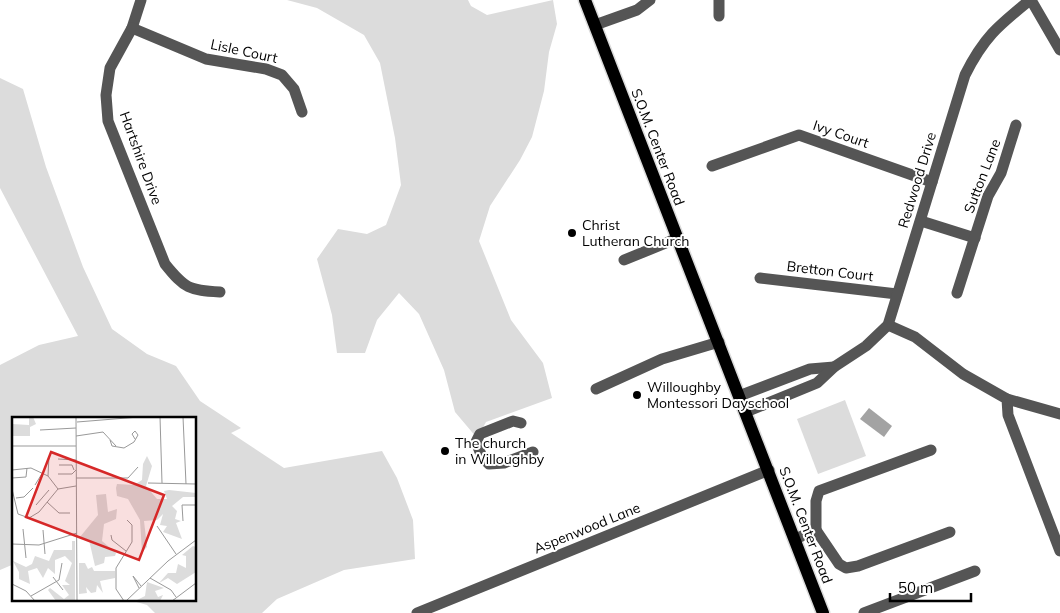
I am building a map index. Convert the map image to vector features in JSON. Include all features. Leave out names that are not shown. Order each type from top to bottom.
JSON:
[{"type":"main road","name":"S.O.M. Center Road","points":[[585,0],[823,613]]},
{"type":"street","name":"Hartshire Drive","points":[[141,0],[132,28],[110,68],[106,95],[108,121],[166,264],[181,283],[196,290],[220,292]]},
{"type":"street","points":[[594,25],[637,10],[650,0]]},
{"type":"street","points":[[719,0],[719,16]]},
{"type":"street","points":[[1031,0],[1060,50]]},
{"type":"street","name":"Redwood Drive","points":[[888,325],[965,75],[975,54],[994,28],[1031,0]]},
{"type":"street","name":"Lisle Court","points":[[132,28],[206,59],[266,69],[282,75],[294,88],[302,112]]},
{"type":"street","name":"Sutton Lane","points":[[957,293],[988,196],[1001,173],[1016,125]]},
{"type":"street","name":"Ivy Court","points":[[712,166],[799,135],[932,182]]},
{"type":"street","points":[[921,221],[975,238]]},
{"type":"street","points":[[624,260],[678,238]]},
{"type":"street","name":"Bretton Court","points":[[760,278],[897,294]]},
{"type":"street","points":[[746,412],[817,383],[834,368],[866,346],[888,325],[915,337],[963,374],[1007,399],[1060,414]]},
{"type":"street","points":[[596,389],[662,359],[718,342]]},
{"type":"street","points":[[739,396],[810,369],[834,368]]},
{"type":"street","points":[[1007,399],[1008,415],[1060,551]]},
{"type":"street","points":[[522,423],[513,421],[480,434],[476,442],[482,458],[489,464],[497,464],[533,452]]},
{"type":"street","points":[[930,450],[819,492],[816,501],[816,530],[839,564],[846,568],[858,566],[950,532]]},
{"type":"street","name":"Aspenwood Lane","points":[[417,613],[769,470]]},
{"type":"street","points":[[795,539],[816,530]]},
{"type":"street","points":[[864,613],[975,571]]},
{"type":"shaded area","points":[[287,0],[468,0],[471,6],[487,15],[553,0],[557,24],[549,52],[544,91],[532,137],[520,160],[490,206],[479,241],[511,320],[543,363],[552,398],[486,422],[477,438],[455,412],[444,370],[419,314],[399,293],[377,320],[365,353],[337,353],[332,315],[317,259],[338,229],[367,234],[386,225],[401,185],[395,138],[380,63],[364,35],[317,8]]},
{"type":"shaded area","points":[[0,78],[23,89],[46,167],[83,267],[112,329],[147,354],[176,366],[200,401],[241,428],[231,433],[284,468],[382,451],[397,478],[413,520],[415,559],[344,570],[277,599],[262,613],[155,613],[147,605],[130,600],[196,600],[196,417],[12,417],[12,565],[0,570],[0,365],[39,345],[78,336],[0,188]]},
{"type":"shaded area","points":[[845,400],[866,456],[818,474],[797,419]]},
{"type":"shaded area","points":[[869,408],[892,426],[884,437],[860,419]]},
{"type":"place","name":"Christ Lutheran Church","points":[[572,233]]},
{"type":"place","name":"Willoughby Montessori Dayschool","points":[[637,395]]},
{"type":"place","name":"The church in Willoughby","points":[[445,451]]}]
